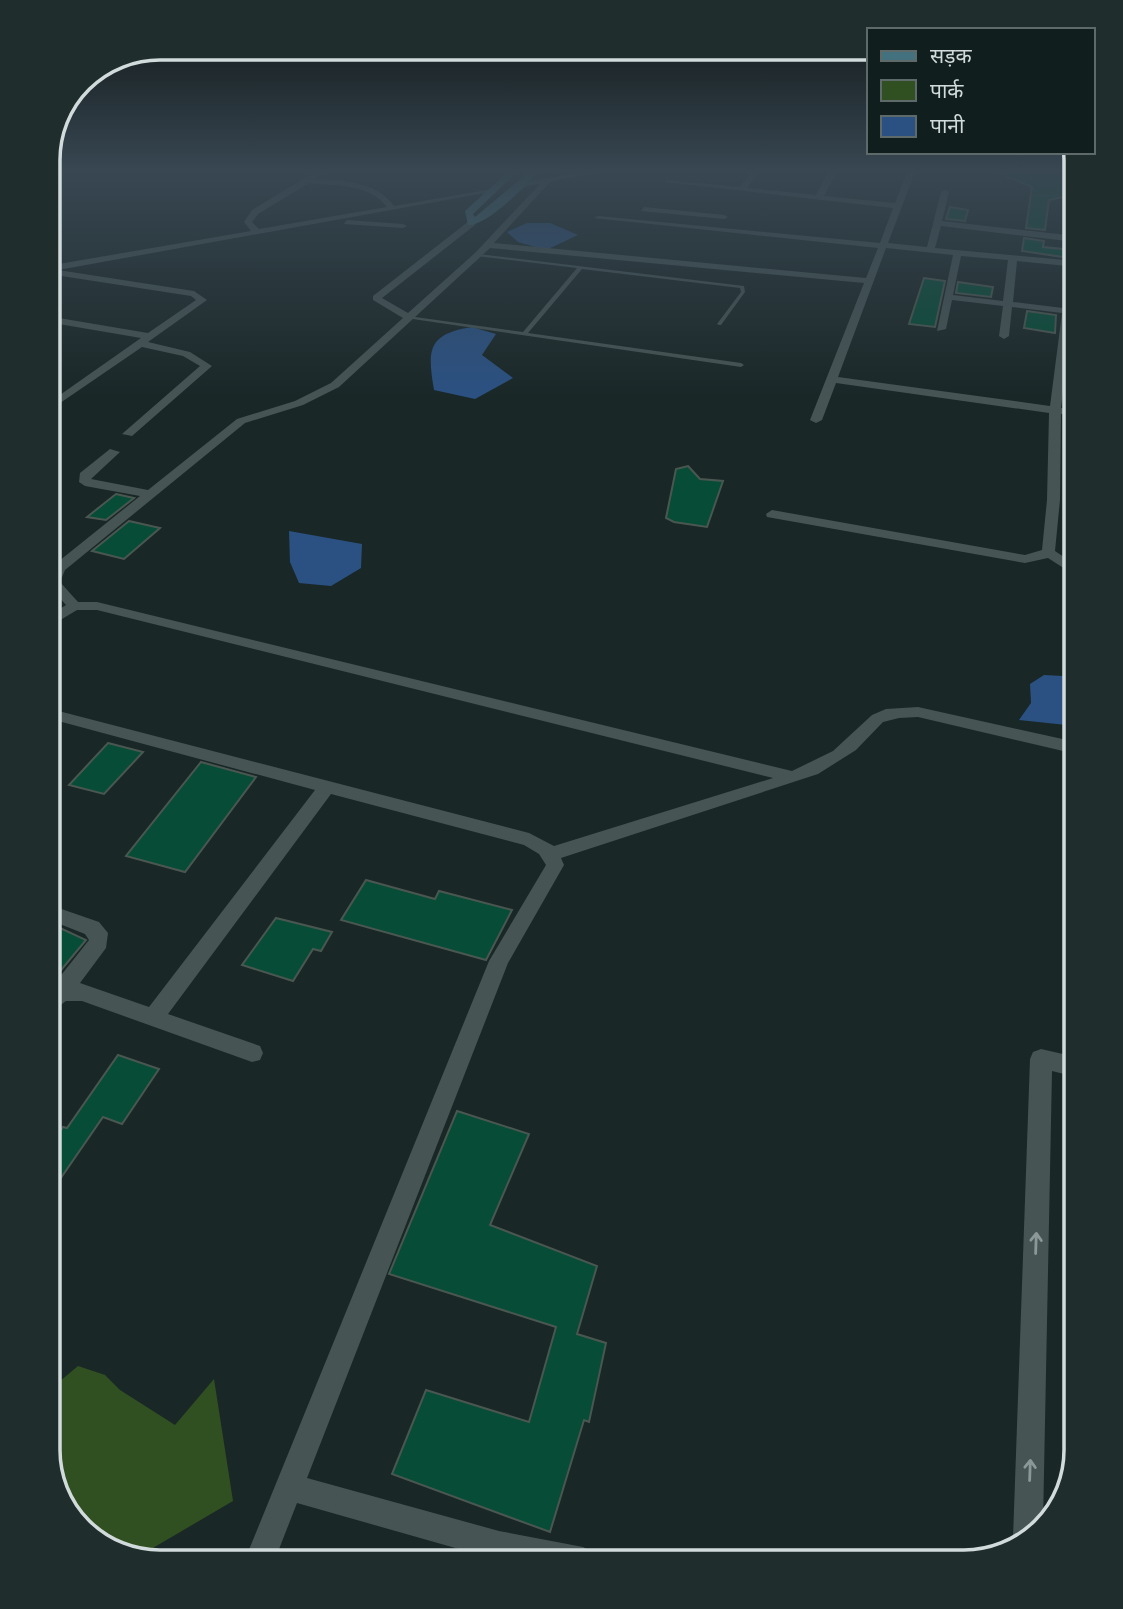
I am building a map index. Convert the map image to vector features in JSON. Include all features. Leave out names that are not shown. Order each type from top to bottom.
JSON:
[{"type":"street","points":[[60,268],[178,247]]},
{"type":"street","points":[[408,317],[376,298],[441,247]]},
{"type":"street","points":[[60,568],[241,421],[299,403],[335,384],[487,247]]},
{"type":"street","points":[[500,247],[869,281]]},
{"type":"street","points":[[817,420],[881,247]]},
{"type":"street","points":[[922,247],[1064,262]]},
{"type":"street","points":[[941,329],[958,251]]},
{"type":"street","points":[[1004,336],[1013,257]]},
{"type":"street","points":[[60,272],[200,296],[202,300],[60,400]]},
{"type":"street","points":[[948,297],[1064,311]]},
{"type":"street","points":[[60,322],[152,337]]},
{"type":"street","points":[[128,434],[207,366],[186,354],[142,344]]},
{"type":"street","points":[[772,514],[1024,559],[1039,558],[1048,552],[1055,509],[1055,410],[1064,361]]},
{"type":"street","points":[[832,379],[1064,411]]},
{"type":"street","points":[[114,452],[84,476],[85,482],[150,494]]},
{"type":"street","points":[[1048,552],[1064,563]]},
{"type":"street","points":[[60,590],[74,606]]},
{"type":"street","points":[[60,615],[74,606],[97,606],[793,777]]},
{"type":"street","points":[[551,854],[793,777],[839,754],[863,728],[878,717],[895,712],[918,712],[1064,745]]},
{"type":"street","points":[[60,716],[528,840],[542,846],[551,854],[555,865],[499,961],[264,1549]]},
{"type":"street","points":[[152,1019],[326,788]]},
{"type":"street","points":[[60,916],[92,928],[98,933],[99,942],[60,991]]},
{"type":"street","points":[[60,998],[82,992],[252,1053]]},
{"type":"street","points":[[1028,1525],[1041,1059],[1064,1063]]},
{"type":"street","points":[[289,1487],[486,1549]]},
{"type":"lane","points":[[478,255],[741,288],[743,292],[719,324]]},
{"type":"lane","points":[[525,333],[581,267]]},
{"type":"lane","points":[[408,317],[741,365]]},
{"type":"green space","points":[[78,1366],[105,1375],[120,1390],[175,1425],[214,1379],[233,1501],[151,1549],[128,1544],[104,1533],[84,1515],[67,1488],[63,1475],[60,1462],[60,1381]]},
{"type":"water","points":[[472,327],[496,334],[482,355],[513,378],[475,399],[434,390],[431,354],[434,346],[447,334]]},
{"type":"water","points":[[289,531],[362,544],[361,568],[331,586],[299,583],[290,562]]},
{"type":"water","points":[[1044,675],[1064,677],[1064,725],[1019,720],[1031,703],[1030,684]]},
{"type":"building","points":[[1023,247],[1063,249],[1063,257],[1022,251]]},
{"type":"building","points":[[924,278],[945,281],[935,327],[909,324]]},
{"type":"building","points":[[958,282],[993,287],[991,297],[956,293]]},
{"type":"building","points":[[1027,311],[1056,315],[1055,333],[1024,328]]},
{"type":"building","points":[[688,466],[700,479],[723,481],[707,527],[674,522],[666,518],[676,469]]},
{"type":"building","points":[[116,494],[134,498],[106,520],[87,517]]},
{"type":"building","points":[[129,521],[160,528],[124,559],[92,551]]},
{"type":"building","points":[[108,743],[143,752],[104,794],[69,785]]},
{"type":"building","points":[[201,762],[256,777],[185,872],[126,856]]},
{"type":"building","points":[[366,880],[435,899],[439,891],[512,910],[486,960],[341,920]]},
{"type":"building","points":[[276,918],[332,932],[321,951],[313,949],[293,981],[242,965]]},
{"type":"building","points":[[60,928],[86,940],[60,971]]},
{"type":"building","points":[[118,1055],[159,1069],[122,1124],[103,1117],[60,1179],[60,1131],[63,1127],[67,1128]]},
{"type":"building","points":[[457,1111],[529,1134],[490,1225],[597,1266],[577,1334],[606,1343],[589,1422],[584,1420],[550,1532],[392,1474],[426,1390],[529,1422],[556,1327],[389,1274]]}]
